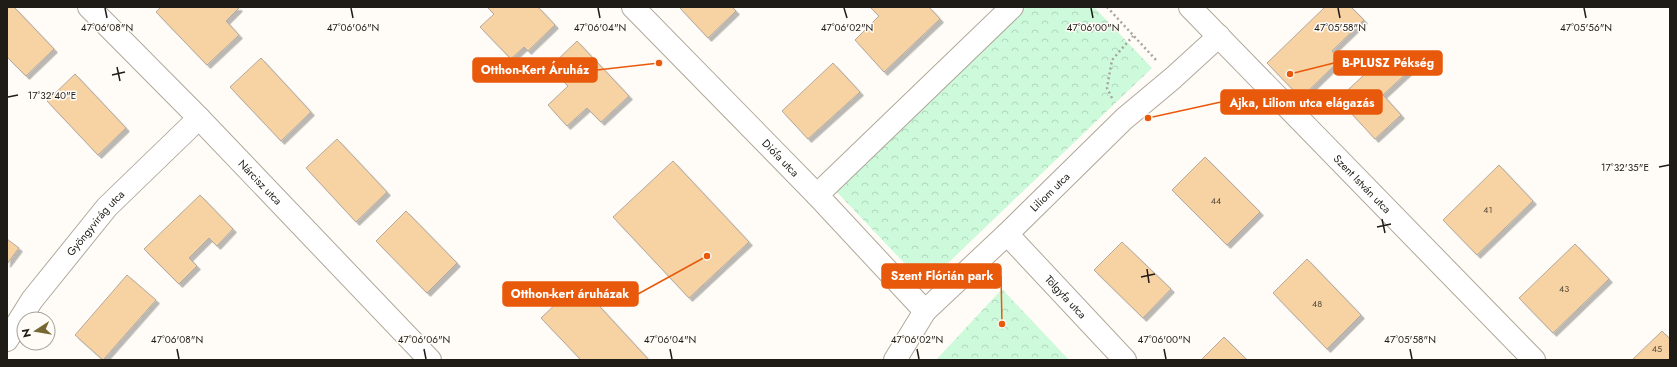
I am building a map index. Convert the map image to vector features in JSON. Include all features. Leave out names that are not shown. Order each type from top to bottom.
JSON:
[{"type":"street","name":"Nárcisz utca","points":[[89,7],[199,118],[430,360]]},
{"type":"street","name":"Diófa utca","points":[[633,7],[817,194],[926,311]]},
{"type":"street","points":[[817,194],[1012,7]]},
{"type":"street","name":"Szent István utca","points":[[1190,7],[1534,360]]},
{"type":"street","name":"Liliom utca","points":[[896,360],[926,311],[1124,119],[1173,78],[1219,36]]},
{"type":"street","name":"Gyöngyvirág utca","points":[[7,340],[32,300],[107,207],[199,118]]},
{"type":"street","name":"Tölgyfa utca","points":[[1007,234],[1125,360]]},
{"type":"path","points":[[1107,7],[1173,78]]},
{"type":"path","points":[[1124,119],[1107,88],[1112,60],[1133,36]]},
{"type":"green space","points":[[1026,7],[1094,7],[1152,68],[925,285],[835,190]]},
{"type":"green space","points":[[1002,289],[1069,360],[936,360]]},
{"type":"building","points":[[7,7],[14,7],[54,49],[26,76],[7,57]]},
{"type":"building","points":[[161,7],[238,7],[239,8],[226,21],[239,35],[207,65],[156,12]]},
{"type":"building","points":[[487,7],[538,7],[555,25],[528,51],[524,47],[511,59],[480,27],[494,14]]},
{"type":"building","points":[[679,7],[732,7],[736,11],[708,38]]},
{"type":"building","points":[[870,7],[929,7],[940,19],[884,72],[855,40],[879,16]]},
{"type":"building","points":[[1325,7],[1351,7],[1364,20],[1332,51],[1340,60],[1301,98],[1267,63]]},
{"type":"building","points":[[577,41],[629,96],[601,122],[587,108],[567,126],[548,105],[568,86],[550,67]]},
{"type":"building","points":[[1390,51],[1409,71],[1383,95],[1401,115],[1375,139],[1338,99]]},
{"type":"building","points":[[261,58],[311,112],[281,141],[230,87]]},
{"type":"building","points":[[833,63],[860,92],[808,139],[782,111]]},
{"type":"building","points":[[75,74],[126,128],[98,155],[47,101]]},
{"type":"building","points":[[337,139],[387,192],[356,222],[306,168]]},
{"type":"building","points":[[1205,157],[1260,212],[1227,245],[1172,190]]},
{"type":"building","points":[[673,161],[749,242],[689,298],[613,217]]},
{"type":"building","points":[[1499,165],[1533,201],[1477,255],[1443,220]]},
{"type":"building","points":[[200,195],[233,229],[217,246],[209,238],[189,258],[197,266],[179,284],[144,249]]},
{"type":"building","points":[[406,211],[457,263],[427,293],[376,241]]},
{"type":"building","points":[[7,239],[19,248],[7,264]]},
{"type":"building","points":[[1122,242],[1171,289],[1143,318],[1094,270]]},
{"type":"building","points":[[1575,244],[1609,279],[1553,333],[1519,298]]},
{"type":"building","points":[[1307,259],[1361,315],[1327,349],[1273,293]]},
{"type":"building","points":[[127,275],[156,300],[103,360],[75,335]]},
{"type":"building","points":[[578,283],[649,360],[581,360],[541,318]]},
{"type":"building","points":[[1662,331],[1670,339],[1670,360],[1632,360]]},
{"type":"building","points":[[1224,337],[1247,360],[1201,360]]},
{"type":"place","name":"Otthon-Kert Áruház","points":[[659,63]]},
{"type":"place","name":"B-PLUSZ Pékség","points":[[1290,74]]},
{"type":"place","name":"Ajka, Liliom utca elágazás","points":[[1148,118]]},
{"type":"place","name":"Otthon-kert áruházak","points":[[707,256]]},
{"type":"place","name":"Szent Flórián park","points":[[1002,324]]}]
